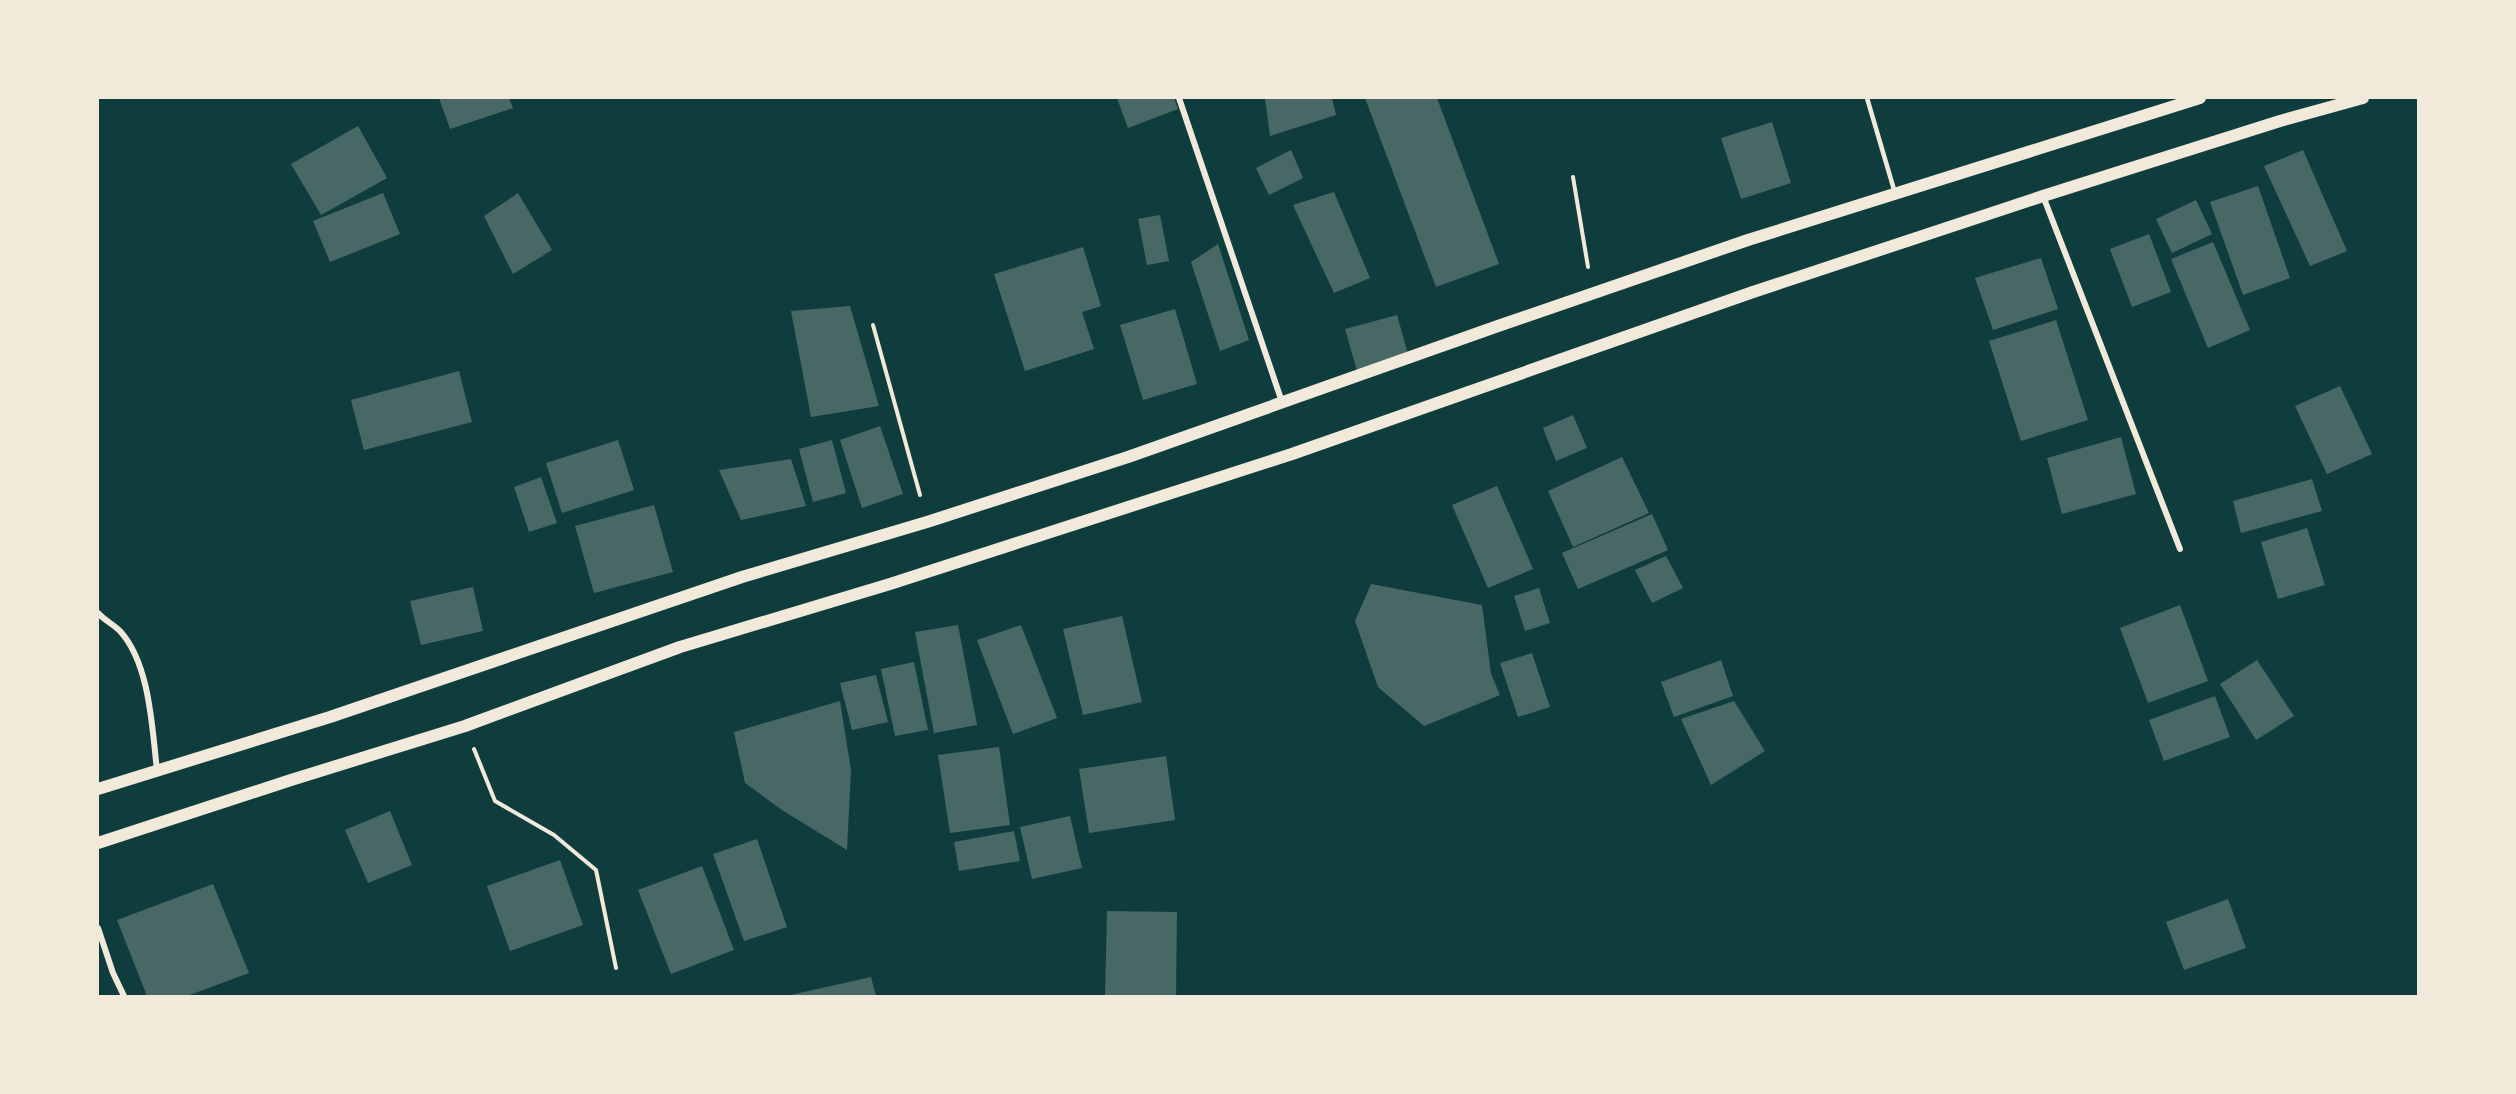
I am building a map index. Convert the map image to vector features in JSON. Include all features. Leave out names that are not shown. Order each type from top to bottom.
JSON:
[{"type":"main road","points":[[98,789],[330,717],[742,577],[927,522],[1128,457],[1748,240],[2200,98]]},
{"type":"main road","points":[[98,843],[465,726],[680,647],[901,580],[1270,461],[1742,296],[2043,196],[2280,121],[2363,98]]},
{"type":"street","points":[[1179,98],[1282,402]]},
{"type":"street","points":[[2043,196],[2180,549]]},
{"type":"street","points":[[98,613],[119,631],[134,652],[150,708],[157,771]]},
{"type":"street","points":[[98,928],[113,973],[124,996]]},
{"type":"lane","points":[[1867,98],[1895,193]]},
{"type":"path","points":[[1573,177],[1593,294]]},
{"type":"path","points":[[873,325],[927,522]]},
{"type":"path","points":[[465,726],[495,801],[554,835],[596,870],[616,968]]},
{"type":"building","points":[[439,98],[509,98],[513,108],[450,129]]},
{"type":"building","points":[[1117,98],[1174,98],[1178,109],[1128,128]]},
{"type":"building","points":[[1265,98],[1332,98],[1336,115],[1270,136]]},
{"type":"building","points":[[1365,98],[1437,98],[1499,264],[1436,287]]},
{"type":"building","points":[[1772,122],[1791,183],[1741,199],[1721,138]]},
{"type":"building","points":[[358,126],[387,178],[321,215],[291,164]]},
{"type":"building","points":[[1291,150],[1303,178],[1269,195],[1256,168]]},
{"type":"building","points":[[2303,150],[2347,251],[2310,266],[2264,166]]},
{"type":"building","points":[[2258,186],[2290,278],[2243,295],[2210,202]]},
{"type":"building","points":[[1334,192],[1370,278],[1334,293],[1293,205]]},
{"type":"building","points":[[383,193],[400,234],[330,262],[313,221]]},
{"type":"building","points":[[518,193],[552,250],[513,274],[484,216]]},
{"type":"building","points":[[2196,200],[2212,234],[2172,253],[2156,219]]},
{"type":"building","points":[[1160,215],[1169,261],[1147,265],[1138,219]]},
{"type":"building","points":[[2149,234],[2171,292],[2132,307],[2110,249]]},
{"type":"building","points":[[2213,242],[2250,330],[2208,348],[2171,259]]},
{"type":"building","points":[[1218,244],[1249,340],[1220,351],[1191,262]]},
{"type":"building","points":[[1083,247],[1101,306],[1082,312],[1094,349],[1025,371],[994,274]]},
{"type":"building","points":[[2041,258],[2058,309],[1993,330],[1975,278]]},
{"type":"building","points":[[850,306],[879,406],[811,417],[791,311]]},
{"type":"building","points":[[1175,309],[1197,384],[1143,400],[1120,325]]},
{"type":"building","points":[[1397,315],[1408,354],[1357,371],[1345,329]]},
{"type":"building","points":[[2056,320],[2088,420],[2021,441],[1989,341]]},
{"type":"building","points":[[459,371],[472,422],[364,450],[351,400]]},
{"type":"building","points":[[2340,386],[2372,454],[2327,474],[2295,406]]},
{"type":"building","points":[[1573,415],[1587,448],[1556,461],[1543,428]]},
{"type":"building","points":[[880,426],[903,494],[862,508],[840,440]]},
{"type":"building","points":[[2121,437],[2136,494],[2062,514],[2047,458]]},
{"type":"building","points":[[618,440],[634,490],[562,513],[546,463]]},
{"type":"building","points":[[832,440],[846,493],[813,502],[799,449]]},
{"type":"building","points":[[1622,457],[1649,513],[1573,547],[1548,491]]},
{"type":"building","points":[[791,459],[806,506],[741,520],[719,470]]},
{"type":"building","points":[[541,477],[557,523],[529,532],[514,487]]},
{"type":"building","points":[[2312,479],[2322,511],[2241,533],[2233,501]]},
{"type":"building","points":[[1497,486],[1533,569],[1488,588],[1452,505]]},
{"type":"building","points":[[654,505],[673,572],[594,593],[575,526]]},
{"type":"building","points":[[1652,514],[1668,550],[1578,589],[1562,553]]},
{"type":"building","points":[[2307,528],[2325,585],[2278,599],[2261,542]]},
{"type":"building","points":[[1666,556],[1683,588],[1652,603],[1635,570]]},
{"type":"building","points":[[1371,584],[1482,605],[1491,674],[1500,695],[1424,726],[1378,687],[1355,621]]},
{"type":"building","points":[[473,587],[483,631],[421,645],[410,601]]},
{"type":"building","points":[[1539,588],[1550,623],[1525,631],[1514,596]]},
{"type":"building","points":[[2180,605],[2208,681],[2148,703],[2120,628]]},
{"type":"building","points":[[1122,616],[1142,702],[1083,715],[1063,629]]},
{"type":"building","points":[[958,625],[977,725],[934,733],[915,632]]},
{"type":"building","points":[[1021,625],[1057,718],[1013,734],[977,640]]},
{"type":"building","points":[[1532,653],[1550,707],[1518,717],[1500,663]]},
{"type":"building","points":[[1721,660],[1733,696],[1674,717],[1661,682]]},
{"type":"building","points":[[2257,660],[2294,716],[2256,740],[2220,684]]},
{"type":"building","points":[[914,662],[928,730],[895,736],[881,669]]},
{"type":"building","points":[[876,675],[888,722],[852,730],[840,683]]},
{"type":"building","points":[[2215,696],[2230,737],[2164,761],[2149,720]]},
{"type":"building","points":[[840,701],[851,770],[847,850],[782,810],[745,783],[734,732]]},
{"type":"building","points":[[1734,701],[1765,751],[1711,785],[1681,719]]},
{"type":"building","points":[[999,747],[1010,825],[950,833],[938,755]]},
{"type":"building","points":[[1166,756],[1175,820],[1089,833],[1079,769]]},
{"type":"building","points":[[390,811],[412,865],[368,883],[345,830]]},
{"type":"building","points":[[1070,816],[1082,868],[1032,879],[1020,827]]},
{"type":"building","points":[[1014,831],[1020,861],[959,871],[954,842]]},
{"type":"building","points":[[757,839],[787,927],[744,941],[713,854]]},
{"type":"building","points":[[560,860],[583,925],[510,951],[487,886]]},
{"type":"building","points":[[702,866],[734,950],[671,974],[638,890]]},
{"type":"building","points":[[213,884],[249,973],[187,996],[147,996],[117,920]]},
{"type":"building","points":[[2228,899],[2246,948],[2184,970],[2166,922]]},
{"type":"building","points":[[1107,911],[1177,912],[1176,996],[1105,996]]},
{"type":"building","points":[[871,977],[876,996],[786,996]]}]
